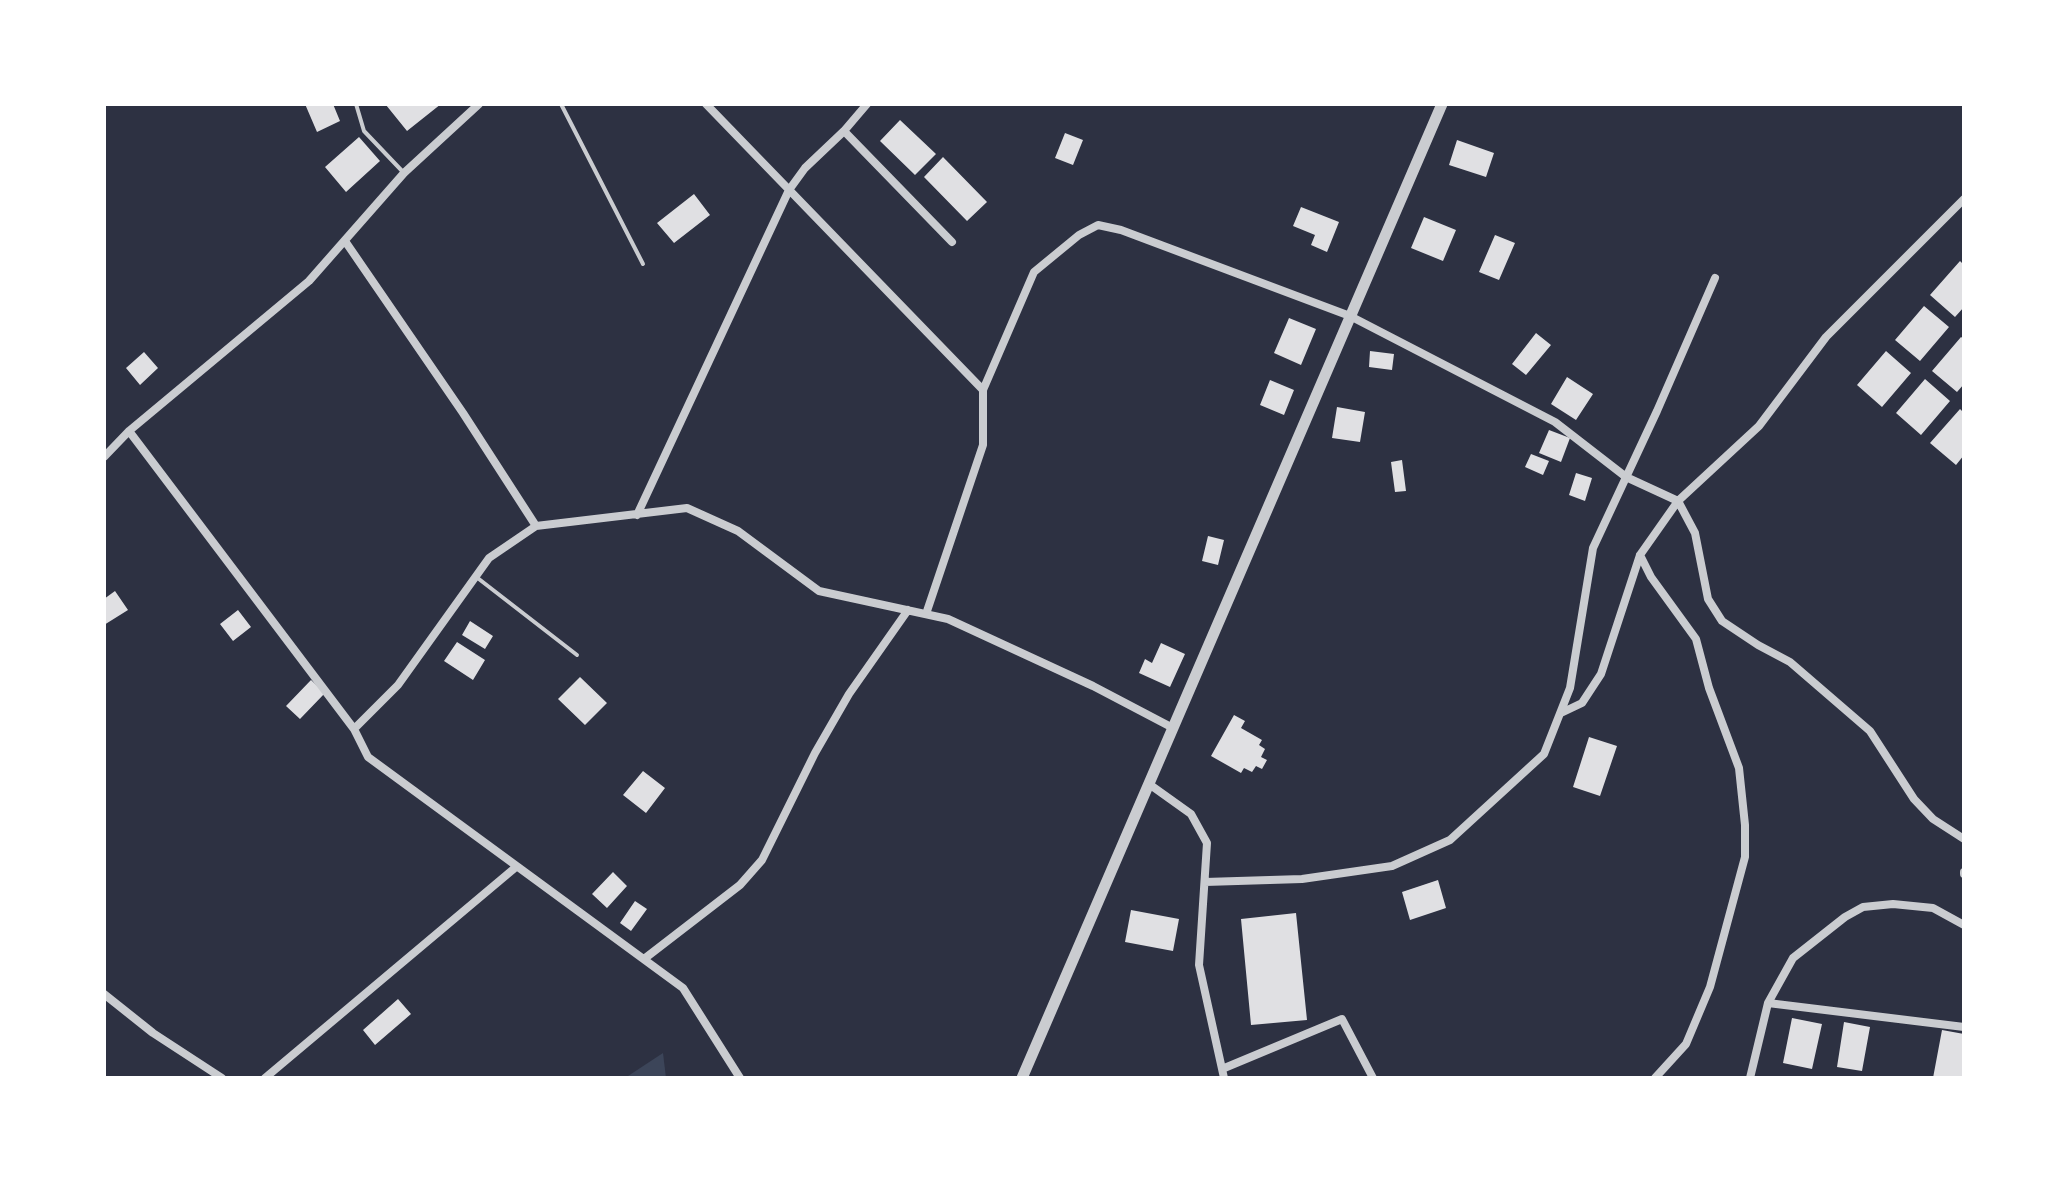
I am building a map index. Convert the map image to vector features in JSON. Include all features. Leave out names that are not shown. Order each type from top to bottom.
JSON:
[{"type":"street","points":[[104,457],[129,431],[309,281],[404,173],[479,104]]},
{"type":"street","points":[[706,104],[983,390]]},
{"type":"street","points":[[637,515],[789,190],[805,168],[867,104]]},
{"type":"street","points":[[1022,1078],[1442,104]]},
{"type":"street","points":[[844,131],[952,242]]},
{"type":"street","points":[[1561,713],[1582,703],[1601,674],[1640,555],[1678,501],[1759,426],[1826,337],[1964,199]]},
{"type":"street","points":[[926,614],[983,445],[983,390],[1034,272],[1079,235],[1098,225],[1121,230],[1350,316],[1555,422],[1626,477],[1678,501],[1695,533],[1708,599],[1722,621],[1790,662],[1870,731],[1914,799],[1933,819],[1964,839]]},
{"type":"street","points":[[345,241],[536,526]]},
{"type":"street","points":[[1205,882],[1302,879],[1392,866],[1450,840],[1544,754],[1570,688],[1593,548],[1715,278]]},
{"type":"street","points":[[129,431],[354,729],[368,757],[683,988],[740,1078]]},
{"type":"street","points":[[354,729],[398,685],[489,558],[536,526],[687,508],[738,531],[819,591],[948,619],[1078,679],[1173,728]]},
{"type":"street","points":[[1640,555],[1651,577],[1696,639],[1709,688],[1739,768],[1745,825],[1745,857],[1710,987],[1686,1044],[1655,1078]]},
{"type":"street","points":[[644,959],[740,885],[762,860],[815,753],[849,694],[908,610]]},
{"type":"street","points":[[1149,784],[1191,814],[1207,843],[1199,965],[1223,1074],[1342,1019],[1373,1078]]},
{"type":"street","points":[[265,1078],[516,867]]},
{"type":"street","points":[[1750,1078],[1768,1003],[1793,958],[1845,917],[1863,907],[1893,904],[1933,908],[1964,925]]},
{"type":"street","points":[[104,994],[153,1033],[222,1078]]},
{"type":"street","points":[[1768,1003],[1964,1027]]},
{"type":"lane","points":[[356,104],[364,131],[404,173]]},
{"type":"lane","points":[[561,104],[643,264]]},
{"type":"lane","points":[[475,576],[577,655]]},
{"type":"shaded area","points":[[663,1053],[666,1078],[625,1078]]},
{"type":"building","points":[[305,104],[333,104],[340,121],[317,132]]},
{"type":"building","points":[[388,104],[441,104],[407,131]]},
{"type":"building","points":[[900,120],[936,154],[915,175],[880,141]]},
{"type":"building","points":[[1065,133],[1083,140],[1073,165],[1055,158]]},
{"type":"building","points":[[359,137],[380,161],[346,192],[325,167]]},
{"type":"building","points":[[1457,140],[1494,153],[1486,177],[1449,165]]},
{"type":"building","points":[[943,157],[987,202],[967,221],[924,177]]},
{"type":"building","points":[[694,194],[710,215],[674,243],[657,223]]},
{"type":"building","points":[[1301,207],[1339,222],[1327,252],[1311,245],[1315,235],[1293,226]]},
{"type":"building","points":[[1424,217],[1456,230],[1443,261],[1411,248]]},
{"type":"building","points":[[1495,235],[1515,243],[1499,280],[1479,272]]},
{"type":"building","points":[[1960,261],[1964,265],[1964,307],[1955,317],[1930,295]]},
{"type":"building","points":[[1924,306],[1949,327],[1920,361],[1895,340]]},
{"type":"building","points":[[1289,318],[1316,329],[1301,365],[1274,353]]},
{"type":"building","points":[[1536,333],[1551,345],[1526,375],[1512,364]]},
{"type":"building","points":[[1961,337],[1964,339],[1964,384],[1957,392],[1932,371]]},
{"type":"building","points":[[1370,351],[1394,354],[1392,370],[1369,367]]},
{"type":"building","points":[[1886,351],[1911,373],[1882,407],[1857,385]]},
{"type":"building","points":[[144,352],[158,368],[140,385],[126,368]]},
{"type":"building","points":[[1567,377],[1593,394],[1576,420],[1551,404]]},
{"type":"building","points":[[1925,379],[1950,401],[1921,435],[1896,413]]},
{"type":"building","points":[[1270,380],[1294,390],[1284,415],[1260,405]]},
{"type":"building","points":[[1337,407],[1365,412],[1360,442],[1332,438]]},
{"type":"building","points":[[1960,409],[1964,413],[1964,455],[1956,465],[1930,443]]},
{"type":"building","points":[[1549,430],[1570,438],[1561,462],[1539,453]]},
{"type":"building","points":[[1531,454],[1549,461],[1543,475],[1525,467]]},
{"type":"building","points":[[1402,460],[1406,491],[1395,492],[1391,462]]},
{"type":"building","points":[[1576,473],[1592,478],[1585,501],[1569,495]]},
{"type":"building","points":[[1208,536],[1224,540],[1218,565],[1202,561]]},
{"type":"building","points":[[115,591],[128,610],[104,625],[104,599]]},
{"type":"building","points":[[238,610],[251,627],[233,641],[220,624]]},
{"type":"building","points":[[470,621],[493,636],[485,649],[462,635]]},
{"type":"building","points":[[457,642],[485,660],[473,680],[444,661]]},
{"type":"building","points":[[1161,643],[1185,654],[1170,687],[1139,673],[1145,659],[1152,663]]},
{"type":"building","points":[[580,677],[607,703],[585,725],[558,699]]},
{"type":"building","points":[[311,680],[325,693],[300,719],[286,706]]},
{"type":"building","points":[[1234,715],[1245,721],[1241,728],[1262,740],[1259,745],[1265,749],[1261,757],[1267,760],[1262,769],[1256,766],[1252,772],[1244,768],[1241,773],[1211,756]]},
{"type":"building","points":[[1589,737],[1617,746],[1600,796],[1573,787]]},
{"type":"building","points":[[643,771],[665,788],[646,813],[623,795]]},
{"type":"building","points":[[613,872],[627,886],[607,908],[592,894]]},
{"type":"building","points":[[1438,880],[1446,908],[1410,920],[1402,892]]},
{"type":"building","points":[[635,901],[647,909],[631,931],[620,923]]},
{"type":"building","points":[[1131,910],[1179,919],[1173,951],[1125,942]]},
{"type":"building","points":[[1296,913],[1307,1020],[1251,1025],[1241,919]]},
{"type":"building","points":[[398,999],[411,1014],[375,1045],[363,1030]]},
{"type":"building","points":[[1792,1018],[1822,1024],[1812,1069],[1783,1063]]},
{"type":"building","points":[[1844,1022],[1870,1027],[1862,1071],[1837,1067]]},
{"type":"building","points":[[1942,1030],[1964,1034],[1962,1078],[1933,1078]]}]
